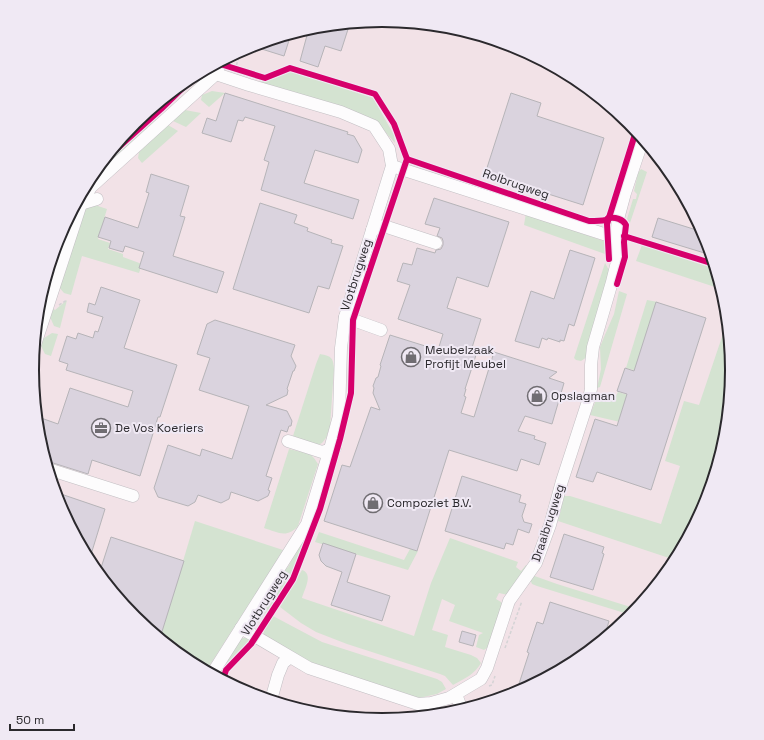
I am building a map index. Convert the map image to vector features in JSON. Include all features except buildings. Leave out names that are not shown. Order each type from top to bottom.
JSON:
[{"type":"street","points":[[221,67],[249,85],[341,112],[374,126],[389,149],[392,166]]},
{"type":"street","points":[[93,185],[213,72]]},
{"type":"street","name":"Draaibrugweg","points":[[242,628],[309,668],[418,704],[431,703],[449,698],[481,679],[488,668],[509,601],[534,566],[543,544],[589,398],[591,389],[593,346],[612,282],[616,262],[618,246],[616,238],[618,219],[641,145]]},
{"type":"street","name":"Vlotbrugweg","points":[[215,670],[307,524],[334,448],[339,416],[345,392],[341,348],[345,317],[362,278],[372,230],[392,166]]},
{"type":"street","name":"Rolbrugweg","points":[[392,166],[616,238]]},
{"type":"street","points":[[82,204],[97,199]]},
{"type":"street","points":[[43,318],[74,218]]},
{"type":"street","points":[[372,230],[384,226],[436,243]]},
{"type":"street","points":[[345,317],[381,330]]},
{"type":"street","points":[[288,441],[322,452],[334,448]]},
{"type":"street","points":[[54,471],[133,496]]},
{"type":"street","points":[[272,695],[283,664],[290,658]]},
{"type":"street","points":[[455,694],[460,704]]},
{"type":"path","points":[[234,74],[239,58]]},
{"type":"path","points":[[221,67],[234,74],[242,71]]},
{"type":"shaded area","points":[[382,27],[427,30],[492,45],[534,62],[554,73],[591,98],[608,112],[625,127],[654,161],[667,179],[690,218],[707,260],[713,281],[722,325],[725,370],[722,415],[707,480],[690,522],[679,542],[654,579],[640,596],[625,613],[591,642],[573,655],[534,678],[492,695],[471,701],[427,710],[404,712],[382,713],[337,710],[272,695],[230,678],[210,667],[173,642],[156,628],[139,613],[110,579],[97,561],[74,522],[57,480],[51,459],[42,415],[40,392],[39,370],[42,325],[57,260],[74,218],[85,198],[110,161],[124,144],[139,127],[173,98],[191,85],[230,62],[272,45],[293,39],[337,30],[360,28]]},
{"type":"green space","points":[[290,71],[373,98],[394,135],[395,143],[379,125],[259,82]]},
{"type":"green space","points":[[212,91],[225,93],[209,107],[201,100],[202,95]]},
{"type":"green space","points":[[185,110],[201,113],[186,127],[173,121]]},
{"type":"green space","points":[[154,113],[156,123],[103,171],[139,127]]},
{"type":"green space","points":[[168,125],[178,131],[142,163],[138,158],[139,152]]},
{"type":"green space","points":[[641,169],[647,172],[630,223],[627,219],[633,199],[636,199],[637,194],[634,191],[638,173]]},
{"type":"green space","points":[[92,204],[107,209],[98,239],[110,243],[108,249],[123,254],[123,257],[142,264],[139,273],[82,256],[71,295],[64,293],[59,287],[85,208]]},
{"type":"green space","points":[[526,213],[606,242],[605,254],[524,225]]},
{"type":"green space","points":[[642,245],[709,267],[714,287],[636,261]]},
{"type":"green space","points":[[62,246],[50,284],[57,260]]},
{"type":"green space","points":[[605,263],[610,272],[587,357],[581,361],[576,360],[574,358]]},
{"type":"green space","points":[[619,291],[627,294],[600,387],[597,388],[601,369],[600,347],[614,314]]},
{"type":"green space","points":[[67,300],[60,328],[54,326],[50,317],[52,308],[55,310]]},
{"type":"green space","points":[[647,300],[658,302],[637,371],[626,368]]},
{"type":"green space","points":[[52,333],[58,334],[51,356],[45,354],[41,346],[44,338]]},
{"type":"green space","points":[[723,334],[725,370],[724,392],[722,415],[713,459],[707,480],[690,522],[669,558],[558,521],[564,496],[570,496],[661,524],[680,466],[665,461],[684,401],[699,405]]},
{"type":"green space","points":[[320,354],[331,358],[334,369],[330,427],[326,438],[318,445],[293,436]]},
{"type":"green space","points":[[618,392],[628,395],[620,422],[590,415],[598,395],[614,400]]},
{"type":"green space","points":[[289,449],[310,454],[318,464],[298,526],[290,532],[278,533],[264,528]]},
{"type":"green space","points":[[195,521],[283,550],[209,666],[162,633]]},
{"type":"green space","points":[[313,521],[303,549],[282,589],[256,625],[253,619],[284,570],[288,567]]},
{"type":"green space","points":[[319,532],[404,560],[410,549],[418,551],[408,570],[315,542]]},
{"type":"green space","points":[[450,538],[518,562],[516,567],[521,571],[526,565],[527,568],[508,595],[499,593],[496,599],[501,602],[503,606],[491,645],[484,650],[476,647],[479,635],[483,633],[449,621],[455,605],[442,599],[432,630],[448,635],[445,647],[471,655],[477,658],[481,663],[472,673],[453,685],[445,676],[440,674],[347,644],[316,632],[280,607],[302,570],[306,572],[308,579],[302,598],[414,636],[431,583]]},
{"type":"green space","points":[[529,574],[630,607],[625,613],[537,586],[532,584]]},
{"type":"green space","points":[[273,616],[322,642],[437,679],[442,682],[446,689],[437,694],[419,698],[316,666],[274,642],[264,634],[263,630]]},
{"type":"green space","points":[[247,638],[251,640],[225,665],[223,674],[217,671],[239,639]]},
{"type":"cycle path","points":[[224,65],[265,78],[290,68],[375,94],[394,124],[407,159],[353,320],[351,393],[340,439],[320,509],[293,579],[251,644],[226,670],[225,675]]},
{"type":"cycle path","points":[[131,136],[169,102]]},
{"type":"cycle path","points":[[609,259],[607,224],[634,137]]},
{"type":"cycle path","points":[[407,159],[589,221],[606,220],[608,218],[616,218],[621,220],[626,225],[624,242],[625,257],[617,284]]},
{"type":"cycle path","points":[[624,236],[708,262]]},
{"type":"place","name":"Meubelzaak Profijt Meubel","points":[[411,357]]},
{"type":"place","name":"Opslagman","points":[[537,396]]},
{"type":"place","name":"De Vos Koeriers","points":[[101,428]]},
{"type":"place","name":"Compoziet B.V.","points":[[373,503]]}]
